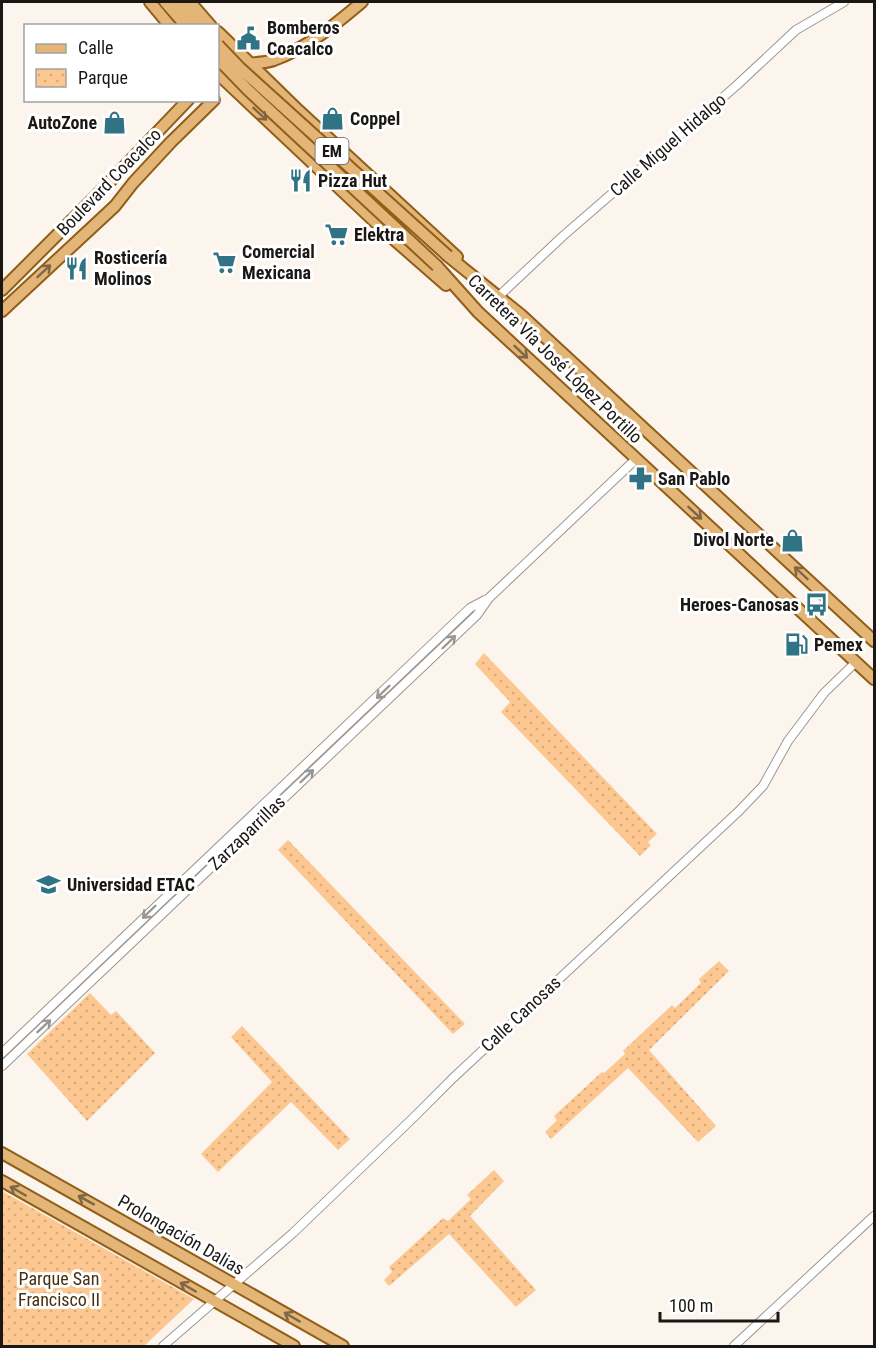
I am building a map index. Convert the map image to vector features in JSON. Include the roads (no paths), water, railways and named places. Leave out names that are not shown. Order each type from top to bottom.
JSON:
[{"type":"main road","points":[[150,2],[168,24]]},
{"type":"main road","points":[[165,2],[184,24]]},
{"type":"main road","points":[[178,2],[206,24]]},
{"type":"main road","points":[[190,2],[206,24]]},
{"type":"main road","points":[[219,72],[273,60],[330,28],[362,2]]},
{"type":"main road","points":[[219,33],[299,111],[499,296]]},
{"type":"main road","name":"Carretera Vía José López Portillo","points":[[219,46],[448,255],[499,296],[647,429],[874,641]]},
{"type":"main road","name":"Carretera Vía José López Portillo","points":[[219,60],[248,90],[437,266],[474,315],[636,459],[874,679]]},
{"type":"main road","points":[[219,96],[249,64]]},
{"type":"main road","points":[[219,73],[474,315]]},
{"type":"main road","name":"Boulevard Coacalco","points":[[2,290],[186,102]]},
{"type":"main road","name":"Boulevard Coacalco","points":[[2,311],[114,206],[212,102]]},
{"type":"main road","points":[[279,132],[281,121],[293,111],[299,111]]},
{"type":"main road","name":"Prolongación Dalias","points":[[2,1153],[343,1347]]},
{"type":"main road","points":[[2,1181],[294,1347]]},
{"type":"street","name":"Calle Miguel Hidalgo","points":[[499,296],[562,236],[736,86],[796,30],[844,2]]},
{"type":"street","name":"Zarzaparrillas","points":[[2,1066],[477,615],[489,598],[636,459]]},
{"type":"street","name":"Zarzaparrillas","points":[[2,1053],[470,608],[489,598]]},
{"type":"street","name":"Calle Canosas","points":[[163,1347],[292,1233],[452,1079],[738,811],[763,786],[788,741],[824,693],[856,662]]},
{"type":"street","points":[[734,1347],[874,1216]]},
{"type":"place","name":"Bomberos Coacalco","points":[[249,38]]},
{"type":"place","name":"Coppel","points":[[332,119]]},
{"type":"place","name":"AutoZone","points":[[115,123]]},
{"type":"place","name":"Pizza Hut","points":[[300,181]]},
{"type":"place","name":"Elektra","points":[[336,235]]},
{"type":"place","name":"Comercial Mexicana","points":[[224,262]]},
{"type":"place","name":"Rosticería Molinos","points":[[76,268]]},
{"type":"place","name":"San Pablo","points":[[640,479]]},
{"type":"place","name":"Divol Norte","points":[[792,540]]},
{"type":"place","name":"Heroes-Canosas","points":[[817,605]]},
{"type":"place","name":"Pemex","points":[[796,645]]},
{"type":"place","name":"Universidad ETAC","points":[[49,885]]},
{"type":"park label","name":"Parque San Francisco II","points":[[59,1289]]}]
